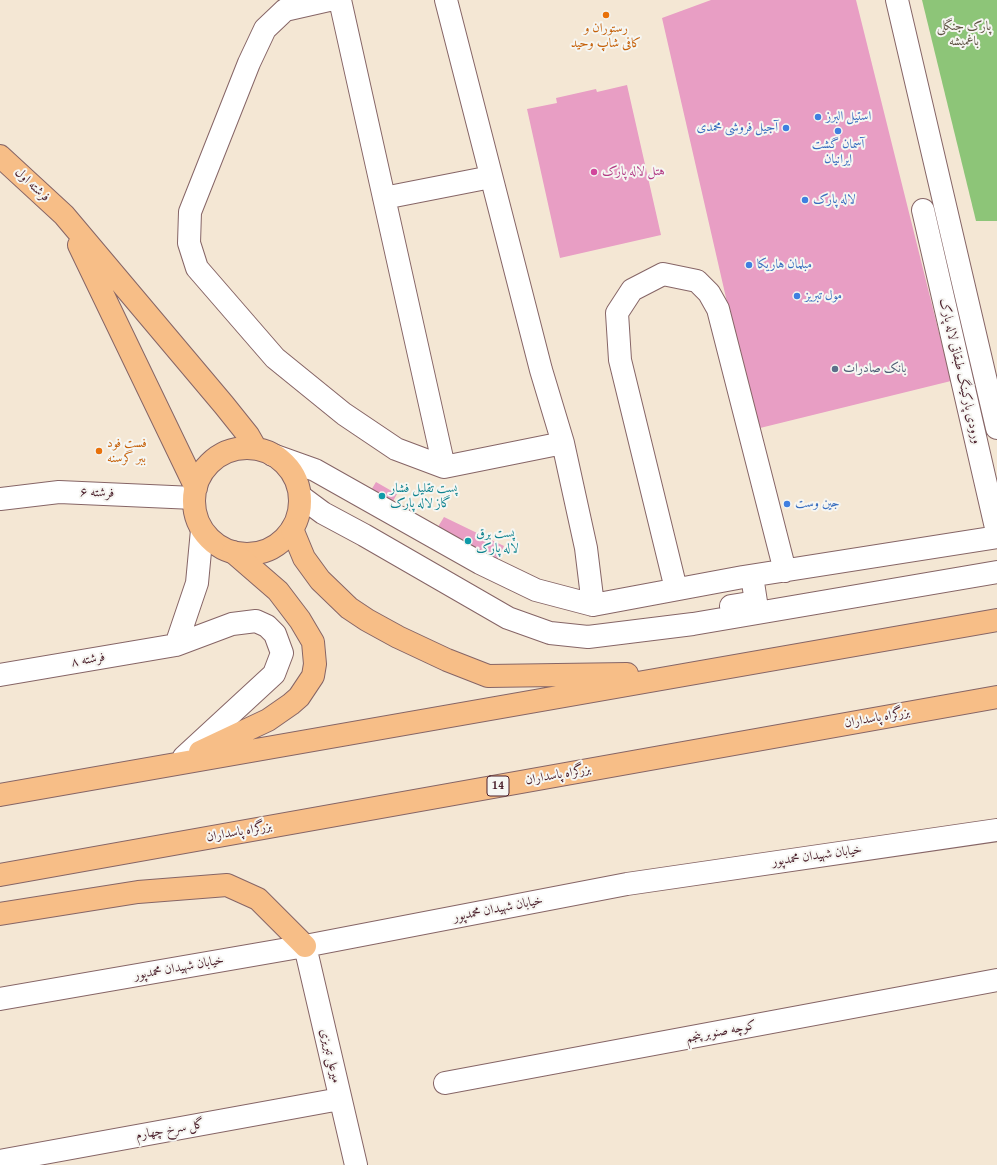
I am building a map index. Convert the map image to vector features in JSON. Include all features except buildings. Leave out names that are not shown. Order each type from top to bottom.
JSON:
[{"type":"main road","name":"فرشته اول","points":[[0,156],[64,215]]},
{"type":"main road","points":[[64,215],[224,404],[248,435],[264,452],[286,465],[296,480],[300,496],[299,513],[292,529],[281,542],[266,550],[250,554],[233,552]]},
{"type":"main road","points":[[64,215],[195,493]]},
{"type":"main road","points":[[176,764],[268,720],[291,704],[313,676],[315,664],[313,642],[300,620],[278,591],[233,552],[216,544],[202,530],[195,509],[195,493],[202,474],[212,462],[226,453],[240,449],[264,452]]},
{"type":"main road","points":[[292,529],[304,558],[320,580],[349,608],[366,620],[398,637],[447,660],[488,676],[690,674]]},
{"type":"main road","points":[[0,794],[997,620]]},
{"type":"main road","name":"بزرگراه پاسداران","points":[[0,875],[997,697]]},
{"type":"main road","points":[[0,914],[138,892],[227,885],[258,899],[305,946]]},
{"type":"street","points":[[329,0],[285,10],[265,29],[249,63],[190,212],[189,243],[197,268],[276,358],[344,414],[396,448],[444,467],[563,443]]},
{"type":"street","points":[[340,0],[444,467]]},
{"type":"street","points":[[446,0],[541,370],[563,443],[586,548],[593,605]]},
{"type":"street","points":[[897,0],[997,428]]},
{"type":"street","points":[[384,198],[491,177]]},
{"type":"street","name":"ورودی پارکینگ طبقاتی لاله پارک","points":[[923,210],[997,532]]},
{"type":"street","points":[[676,589],[620,360],[617,314],[632,290],[663,274],[697,281],[709,293],[718,309],[785,571]]},
{"type":"street","points":[[264,452],[315,470],[480,563],[536,590],[593,605],[752,576],[997,537]]},
{"type":"street","name":"فرشته ۶","points":[[0,499],[59,492],[195,493]]},
{"type":"street","points":[[300,496],[323,513],[508,618],[550,633],[588,637],[693,624],[997,572]]},
{"type":"street","points":[[176,645],[197,583],[202,530]]},
{"type":"street","points":[[508,618],[591,625],[756,602],[752,576]]},
{"type":"street","name":"فرشته ۸","points":[[0,675],[176,645],[232,624],[256,621],[267,626],[275,634],[282,653],[274,674],[176,764]]},
{"type":"street","name":"خیابان شهیدان محمدپور","points":[[0,999],[305,946],[627,884],[997,830]]},
{"type":"street","name":"میرعلی تبریزی","points":[[305,946],[356,1165]]},
{"type":"street","name":"کوچه صنوبر پنجم","points":[[445,1083],[997,980]]},
{"type":"street","name":"گل سرخ چهارم","points":[[0,1160],[340,1099]]},
{"type":"green space","name":"پارک جنگلی باغمیشه","points":[[922,0],[997,0],[997,221],[976,221]]},
{"type":"place","name":"رستوران و کافی شاپ وحید","points":[[606,15]]},
{"type":"place","name":"استیل البرز","points":[[818,117]]},
{"type":"place","name":"آجیل فروشی محمدی","points":[[786,128]]},
{"type":"place","name":"آسمان گشت ایرانیان","points":[[838,131]]},
{"type":"place","name":"هتل لاله پارک","points":[[594,172]]},
{"type":"place","name":"لاله پارک","points":[[805,200]]},
{"type":"place","name":"مبلمان هاریکا","points":[[749,265]]},
{"type":"place","name":"مول تبریز","points":[[797,296]]},
{"type":"place","name":"بانک صادرات","points":[[835,369]]},
{"type":"place","name":"فست فود ببر گرسنه","points":[[99,451]]},
{"type":"place","name":"پست تقلیل فشار گاز لاله پارک","points":[[382,496]]},
{"type":"place","name":"جین وست","points":[[787,504]]},
{"type":"place","name":"پست برق لاله پارک","points":[[468,541]]}]
